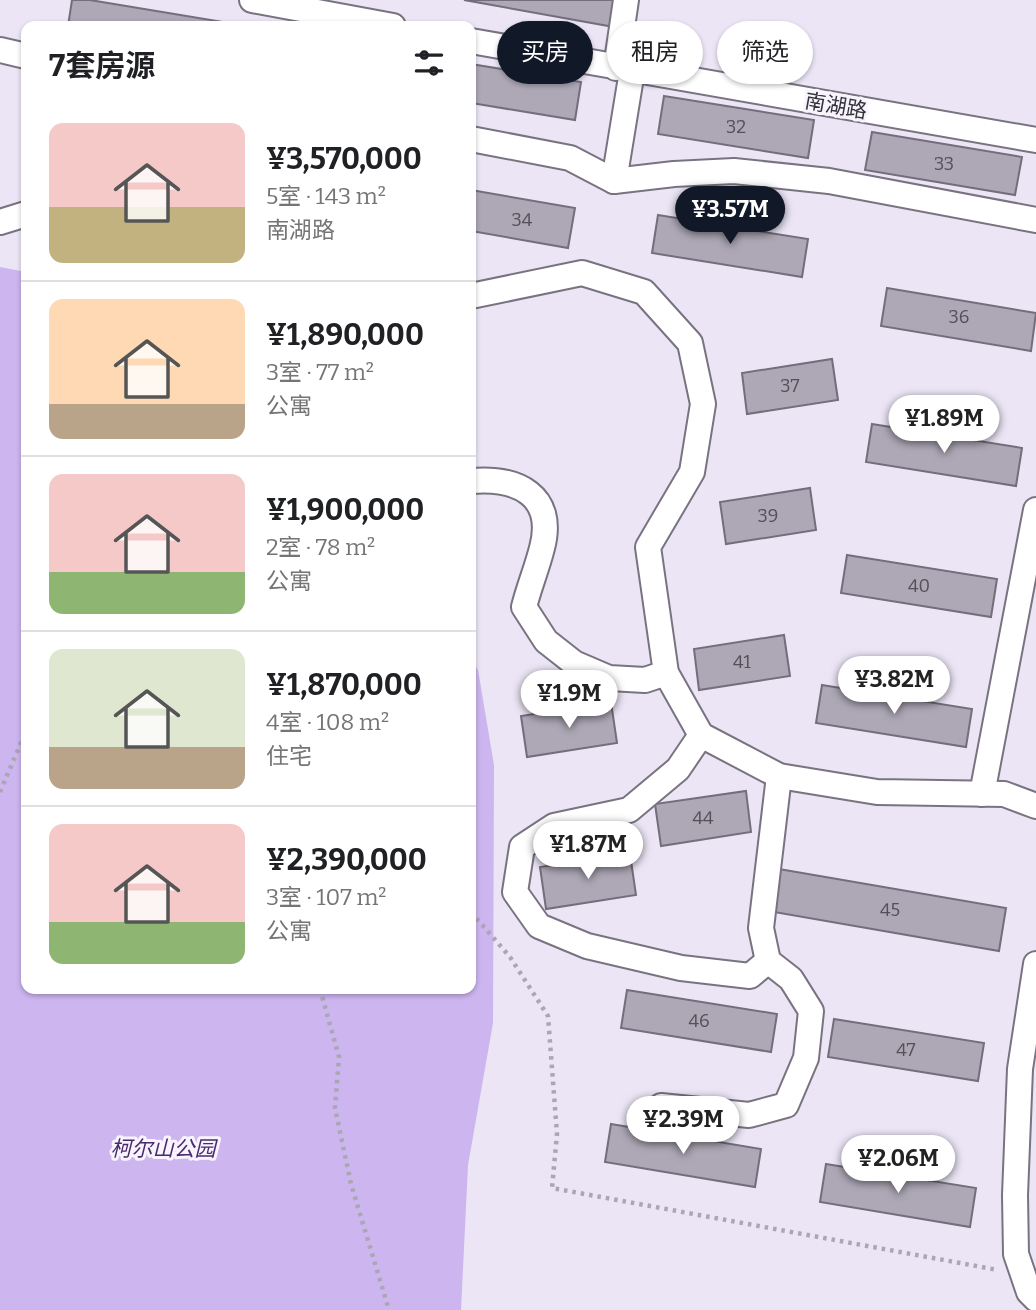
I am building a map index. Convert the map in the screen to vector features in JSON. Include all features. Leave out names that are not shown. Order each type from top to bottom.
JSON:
[{"type":"street","points":[[252,0],[366,21]]},
{"type":"street","points":[[625,21],[626,0]]},
{"type":"street","name":"南湖路","points":[[476,42],[607,66]]},
{"type":"street","points":[[0,50],[21,55]]},
{"type":"street","name":"南湖路","points":[[703,83],[1036,140]]},
{"type":"street","points":[[614,181],[623,84]]},
{"type":"street","points":[[476,140],[570,158],[614,181],[734,171],[829,181],[1036,220]]},
{"type":"street","points":[[0,222],[21,216]]},
{"type":"street","points":[[476,295],[582,273],[644,292],[690,344],[703,404],[692,472],[648,547],[666,673],[701,735],[779,776],[877,792],[1004,794],[1036,806]]},
{"type":"street","points":[[476,481],[498,480],[516,485],[531,492],[541,506],[543,547],[524,607],[546,641],[574,663],[609,678],[645,680],[666,673]]},
{"type":"street","points":[[982,794],[1036,510]]},
{"type":"street","points":[[701,735],[678,769],[629,810],[554,826],[522,848],[515,892],[539,926],[587,946],[681,968],[750,976],[768,961]]},
{"type":"street","points":[[661,1106],[749,1115],[786,1105],[806,1058],[811,1011],[791,979],[768,961],[761,928],[779,776]]},
{"type":"street","points":[[1036,964],[1020,1069],[1015,1181],[1016,1254],[1029,1292],[1036,1299]]},
{"type":"path","points":[[0,792],[21,743]]},
{"type":"path","points":[[476,918],[510,957],[548,1016],[557,1134],[552,1188],[1023,1274]]},
{"type":"path","points":[[321,994],[339,1057],[335,1108],[351,1185],[389,1310]]},
{"type":"green space","name":"柯尔山公园","points":[[0,267],[21,271],[21,994],[476,994],[476,667],[494,765],[493,1023],[468,1165],[461,1310],[0,1310]]},
{"type":"building","points":[[72,0],[90,0],[217,21],[69,21]]},
{"type":"building","points":[[464,0],[618,0],[615,21],[607,21],[607,26],[593,23],[593,21]]},
{"type":"building","points":[[476,65],[497,68],[497,84],[581,84],[575,120],[476,104]]},
{"type":"building","points":[[664,96],[814,120],[808,158],[658,134]]},
{"type":"building","points":[[872,132],[1022,157],[1015,195],[865,170]]},
{"type":"building","points":[[476,191],[575,208],[568,248],[476,232]]},
{"type":"building","points":[[658,215],[808,239],[802,277],[652,253]]},
{"type":"building","points":[[887,288],[1036,313],[1031,351],[881,326]]},
{"type":"building","points":[[832,359],[838,400],[747,414],[742,373]]},
{"type":"building","points":[[872,424],[1022,448],[1016,486],[866,462]]},
{"type":"building","points":[[810,488],[816,530],[726,544],[720,502]]},
{"type":"building","points":[[847,555],[997,579],[991,617],[841,593]]},
{"type":"building","points":[[784,635],[790,676],[699,690],[694,649]]},
{"type":"building","points":[[822,685],[972,709],[966,747],[816,723]]},
{"type":"building","points":[[611,702],[617,743],[527,757],[521,716]]},
{"type":"building","points":[[746,791],[751,832],[661,846],[655,804]]},
{"type":"building","points":[[630,854],[636,895],[546,909],[540,867]]},
{"type":"building","points":[[779,869],[1006,908],[999,951],[774,912]]},
{"type":"building","points":[[627,990],[777,1014],[771,1052],[621,1028]]},
{"type":"building","points":[[834,1019],[984,1043],[978,1081],[828,1057]]},
{"type":"building","points":[[611,1124],[761,1149],[755,1187],[605,1162]]},
{"type":"building","points":[[826,1164],[976,1188],[970,1227],[820,1202]]}]
